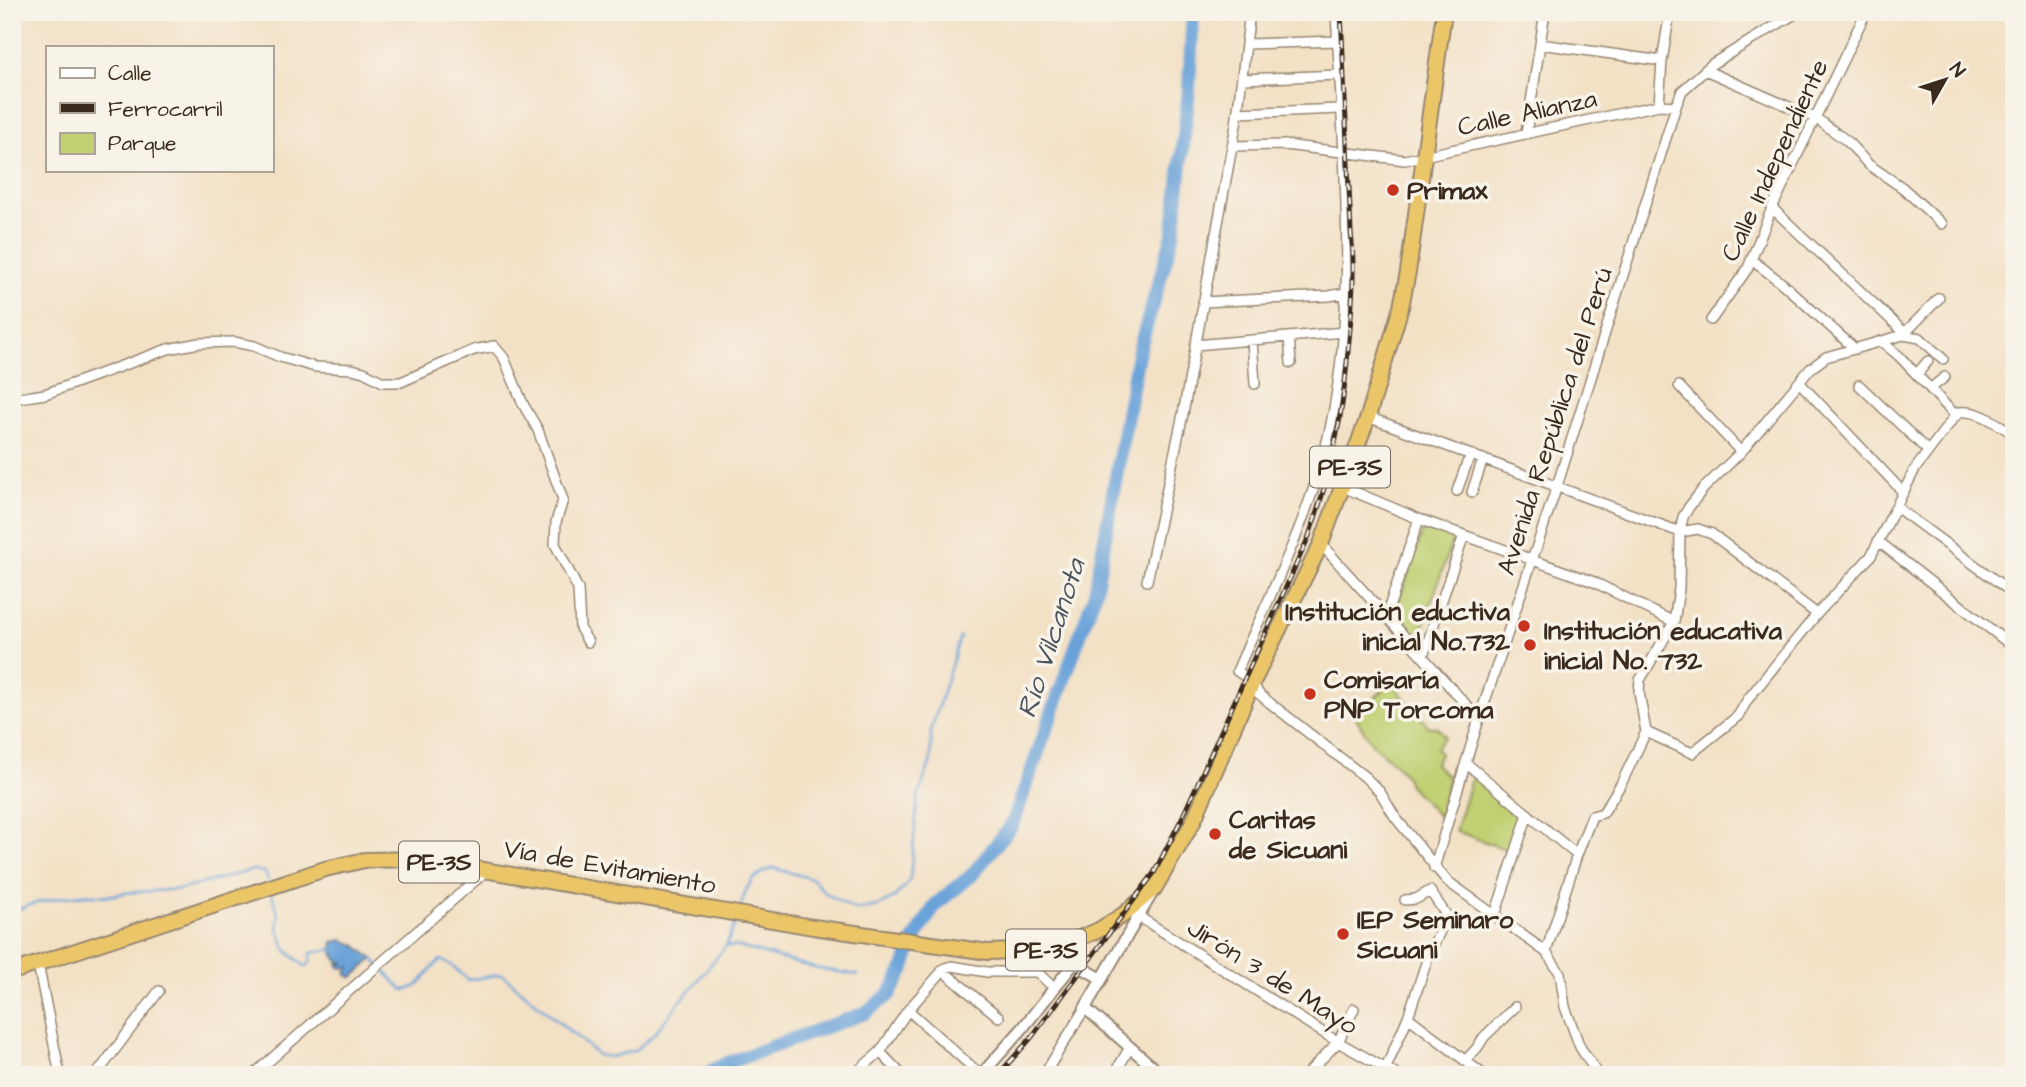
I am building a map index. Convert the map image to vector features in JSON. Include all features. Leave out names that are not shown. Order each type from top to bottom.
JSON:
[{"type":"highway","name":"PE-3S","points":[[1253,682],[1321,544],[1368,417],[1401,307],[1414,237],[1444,12]]},
{"type":"highway","name":"Vía de Evitamiento","points":[[12,972],[345,864],[365,860],[420,859],[961,948],[1009,953],[1050,950],[1133,914],[1154,890],[1193,822],[1253,682]]},
{"type":"street","points":[[1147,581],[1232,146],[1250,12]]},
{"type":"street","points":[[1336,12],[1346,196],[1343,354],[1330,430],[1314,491],[1237,671],[1253,682],[1258,693],[1365,777],[1380,792],[1395,817],[1447,881],[1546,952],[1560,973],[1566,1007],[1580,1047],[1598,1075]]},
{"type":"street","points":[[1526,134],[1545,12]]},
{"type":"street","points":[[1658,105],[1670,12]]},
{"type":"street","points":[[1676,106],[1682,91],[1705,70],[1798,12]]},
{"type":"street","name":"Calle Independiente","points":[[1711,320],[1752,260],[1772,208],[1866,12]]},
{"type":"street","points":[[1246,44],[1337,41]]},
{"type":"street","points":[[1539,44],[1662,61]]},
{"type":"street","points":[[1705,70],[1816,119],[1847,141],[1869,165],[1903,188],[1942,224]]},
{"type":"street","points":[[1242,79],[1339,75]]},
{"type":"street","name":"Calle Alianza","points":[[1232,146],[1285,145],[1405,160],[1658,105],[1676,106]]},
{"type":"street","name":"Avenida República del Perú","points":[[1434,868],[1479,719],[1557,486],[1676,106]]},
{"type":"street","points":[[1237,113],[1341,109]]},
{"type":"street","points":[[1772,208],[1904,334]]},
{"type":"street","points":[[1752,260],[1855,348]]},
{"type":"street","points":[[1203,302],[1345,293]]},
{"type":"street","points":[[1904,334],[1939,298]]},
{"type":"street","points":[[1195,345],[1344,332]]},
{"type":"street","points":[[1546,952],[1592,816],[1603,813],[1621,784],[1646,732],[1639,692],[1640,680],[1674,622],[1679,589],[1680,532],[1683,517],[1689,507],[1703,489],[1741,452],[1810,369],[1826,356],[1904,334],[1925,337],[1942,359]]},
{"type":"street","points":[[1289,337],[1291,363]]},
{"type":"street","points":[[1252,340],[1255,384]]},
{"type":"street","points":[[1881,341],[1904,354],[1917,374],[1955,416]]},
{"type":"street","points":[[12,399],[45,394],[168,349],[199,343],[234,342],[254,346],[315,367],[364,372],[383,382],[401,382],[474,350],[494,346],[504,358],[523,404],[538,430],[563,500],[555,522],[555,544],[578,589],[580,628],[588,642]]},
{"type":"street","points":[[1917,374],[1928,361]]},
{"type":"street","points":[[1931,388],[1945,377]]},
{"type":"street","points":[[1800,383],[1903,492]]},
{"type":"street","points":[[1859,385],[1928,452]]},
{"type":"street","points":[[1679,386],[1741,452]]},
{"type":"street","points":[[1646,732],[1692,753],[1738,716],[1748,699],[1817,614],[1871,556],[1915,469],[1958,412],[1971,411],[1981,414],[2014,434]]},
{"type":"street","points":[[1368,417],[1680,532],[1698,529],[1712,534],[1817,614]]},
{"type":"street","points":[[1457,491],[1466,463],[1472,455]]},
{"type":"street","points":[[1472,492],[1483,459]]},
{"type":"street","points":[[1343,487],[1419,519],[1594,582],[1674,622]]},
{"type":"street","points":[[1896,507],[2014,594]]},
{"type":"street","points":[[1386,616],[1419,519]]},
{"type":"street","points":[[1423,656],[1464,535]]},
{"type":"street","points":[[1878,541],[2012,646]]},
{"type":"street","points":[[1321,544],[1479,719]]},
{"type":"street","points":[[1467,764],[1577,855]]},
{"type":"street","points":[[1495,915],[1528,814]]},
{"type":"street","points":[[254,1075],[487,870]]},
{"type":"street","points":[[1387,1068],[1428,957],[1447,916],[1430,891],[1416,900],[1405,900]]},
{"type":"street","points":[[1045,1075],[1102,979],[1133,914]]},
{"type":"street","name":"Jirón 3 de Mayo","points":[[1133,914],[1338,1042],[1397,1075]]},
{"type":"street","points":[[1064,946],[1074,963],[1102,979]]},
{"type":"street","points":[[908,1010],[981,1075],[1074,963]]},
{"type":"street","points":[[38,964],[60,1075]]},
{"type":"street","points":[[853,1075],[880,1052],[908,1010],[942,970],[952,966],[986,972],[1037,972],[1054,988]]},
{"type":"street","points":[[942,970],[999,1017]]},
{"type":"street","points":[[96,1075],[159,991]]},
{"type":"street","points":[[1465,1061],[1484,1037],[1515,1007]]},
{"type":"street","points":[[1085,1008],[1163,1075]]},
{"type":"street","points":[[1306,1075],[1338,1042],[1354,1009]]},
{"type":"street","points":[[1408,1017],[1484,1075]]},
{"type":"street","points":[[1114,1075],[1130,1047]]},
{"type":"street","points":[[880,1052],[902,1075]]},
{"type":"green space","points":[[1425,525],[1454,536],[1418,642],[1394,615]]},
{"type":"green space","points":[[1392,682],[1410,705],[1413,703],[1418,709],[1417,713],[1429,727],[1437,727],[1445,736],[1436,748],[1440,754],[1435,764],[1449,778],[1439,817],[1409,785],[1405,775],[1373,745],[1356,718],[1359,712]]},
{"type":"green space","points":[[1472,776],[1521,815],[1510,851],[1455,831]]},
{"type":"water","points":[[342,940],[355,945],[373,959],[352,978],[346,974],[350,967],[341,968],[338,964],[345,963],[337,960],[333,953],[333,942]]},
{"type":"waterway","name":"Río Vilcanota","points":[[704,1075],[727,1063],[865,1013],[889,995],[903,971],[913,942],[936,904],[971,876],[1012,825],[1095,593],[1138,354],[1174,231],[1189,89],[1193,12]]},
{"type":"waterway","points":[[741,906],[753,879],[773,868],[813,879],[825,893],[856,910],[878,906],[892,899],[906,886],[910,878],[918,797],[931,760],[931,730],[960,637]]},
{"type":"waterway","points":[[12,912],[38,902],[65,897],[182,889],[253,870],[265,872],[268,880]]},
{"type":"waterway","points":[[272,894],[279,916],[278,929],[286,950],[306,967],[311,961],[311,953],[333,949]]},
{"type":"waterway","points":[[373,959],[403,990],[415,987],[441,960],[453,966],[468,980],[502,974],[598,1055],[609,1057],[634,1051],[652,1036],[726,946],[736,921]]},
{"type":"waterway","points":[[726,946],[740,947],[814,968],[858,975]]},
{"type":"railway","points":[[998,1075],[1031,1038],[1154,873],[1182,818],[1316,515],[1334,450],[1342,406],[1352,297],[1353,265],[1341,12]]},
{"type":"place","name":"Primax","points":[[1393,190]]},
{"type":"place","name":"Institución eductiva inicial No.732","points":[[1524,626]]},
{"type":"place","name":"Institución educativa inicial No. 732","points":[[1530,645]]},
{"type":"place","name":"Comisaría PNP Torcoma","points":[[1310,694]]},
{"type":"place","name":"Caritas de Sicuani","points":[[1215,834]]},
{"type":"place","name":"IEP Seminaro Sicuani","points":[[1343,934]]}]
